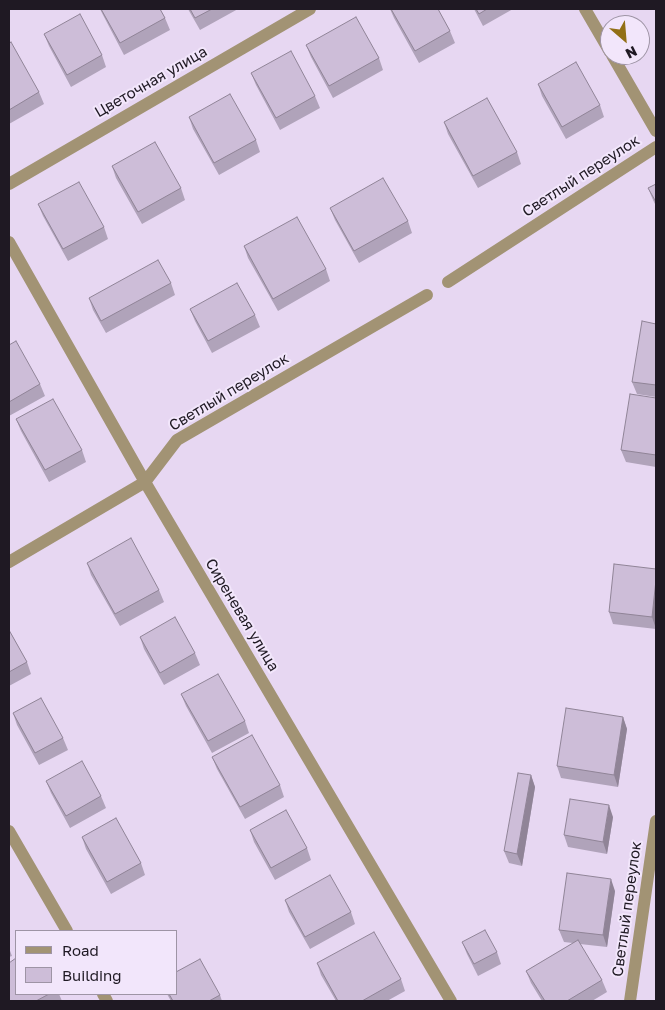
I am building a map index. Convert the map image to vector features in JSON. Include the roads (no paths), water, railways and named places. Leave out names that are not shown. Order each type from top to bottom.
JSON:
[{"type":"street","name":"Цветочная улица","points":[[9,184],[310,9]]},
{"type":"street","points":[[585,9],[600,35]]},
{"type":"street","points":[[618,65],[656,131]]},
{"type":"street","name":"Светлый переулок","points":[[448,282],[656,147]]},
{"type":"street","name":"Сиреневая улица","points":[[9,242],[145,482],[451,1001]]},
{"type":"street","name":"Светлый переулок","points":[[9,562],[145,482],[176,440],[427,296]]},
{"type":"street","name":"Светлый переулок","points":[[630,1001],[656,821]]},
{"type":"street","points":[[9,831],[66,930]]}]
